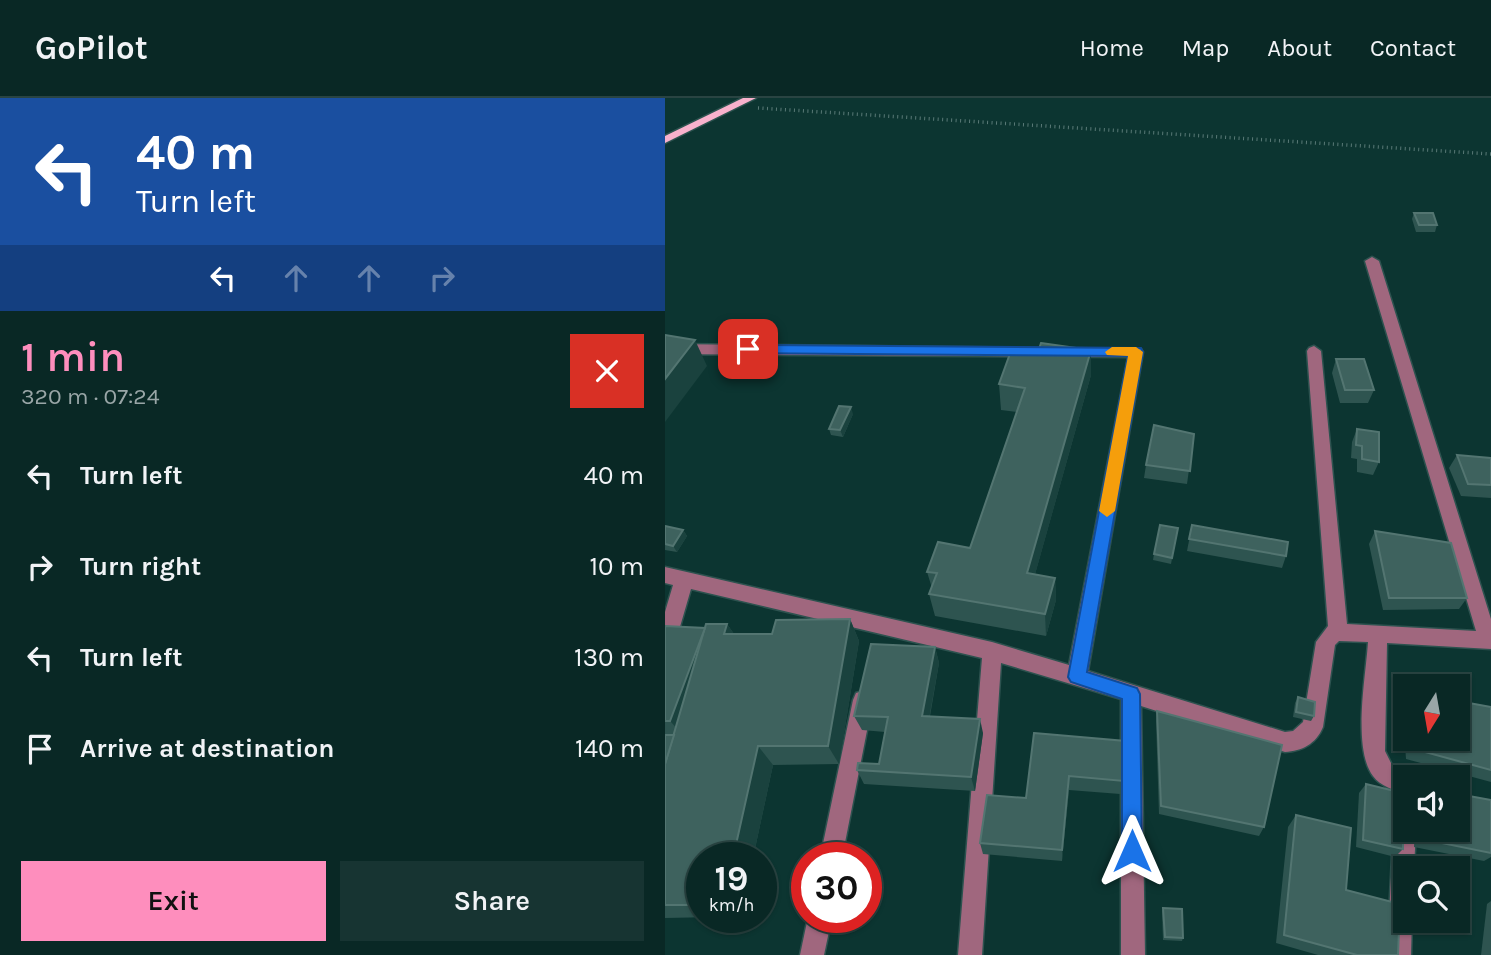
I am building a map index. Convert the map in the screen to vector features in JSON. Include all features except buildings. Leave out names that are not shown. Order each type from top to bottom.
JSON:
[{"type":"main road","points":[[665,141],[751,98]]},
{"type":"street","points":[[1338,630],[1490,640],[1372,261]]},
{"type":"street","points":[[665,349],[1136,352],[1077,677]]},
{"type":"street","points":[[665,644],[675,578],[992,651],[1285,742],[1298,741],[1313,727],[1327,642],[1338,630],[1314,351]]},
{"type":"street","points":[[873,652],[878,624]]},
{"type":"street","points":[[1378,633],[1374,752],[1383,772],[1393,780]]},
{"type":"street","points":[[970,955],[992,651]]},
{"type":"street","points":[[834,842],[867,679]]},
{"type":"street","points":[[1131,694],[1133,955]]},
{"type":"street","points":[[1399,955],[1404,842]]},
{"type":"street","points":[[812,955],[817,933]]},
{"type":"path","points":[[765,109],[1491,154]]},
{"type":"slow traffic","points":[[1107,511],[1136,352],[1112,352]]},
{"type":"route","points":[[748,349],[1136,352],[1077,677],[1131,694],[1132,851]]}]
